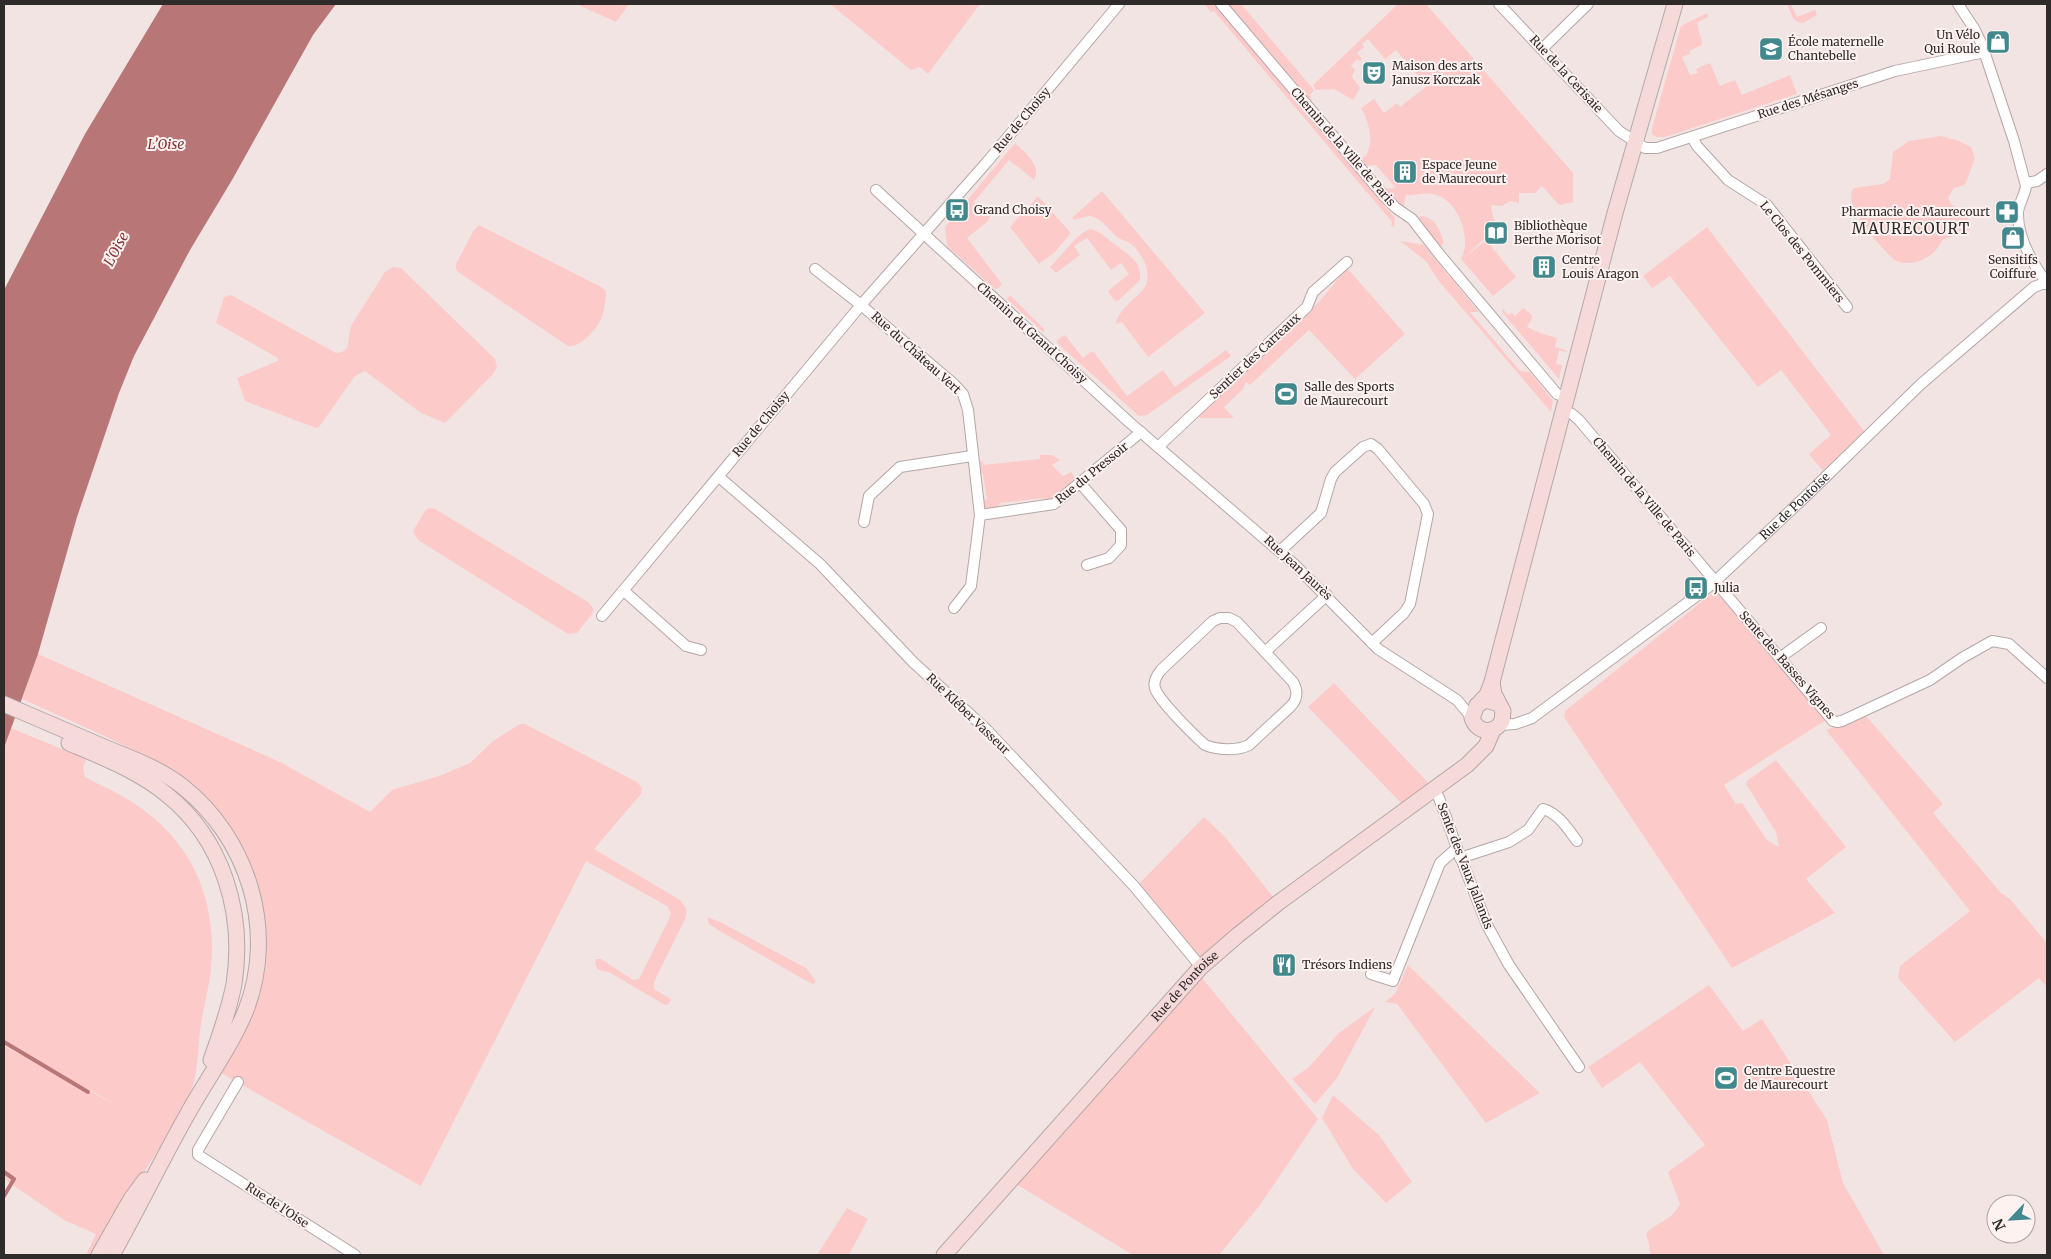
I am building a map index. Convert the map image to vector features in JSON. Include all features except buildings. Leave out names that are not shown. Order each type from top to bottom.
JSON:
[{"type":"main road","points":[[1469,763],[1478,739],[1477,712],[1492,682],[1567,407],[1635,142],[1675,4]]},
{"type":"main road","points":[[1492,682],[1499,718]]},
{"type":"main road","points":[[1477,712],[1490,700],[1499,718]]},
{"type":"main road","points":[[4,704],[88,746],[143,778],[178,804],[204,834],[219,861],[227,880],[235,925],[234,983],[225,1021],[198,1094]]},
{"type":"main road","points":[[1477,712],[1482,730],[1499,718]]},
{"type":"main road","points":[[4,715],[151,767],[176,782],[193,796],[225,833],[247,878],[257,918],[258,949],[255,978],[249,1002],[240,1023],[169,1146],[112,1255]]},
{"type":"main road","name":"Rue de Pontoise","points":[[944,1255],[1201,967],[1278,903],[1469,763],[1486,746],[1499,718]]},
{"type":"main road","points":[[98,1255],[131,1198],[169,1146]]},
{"type":"street","name":"Rue de Choisy","points":[[602,616],[861,305],[1120,4]]},
{"type":"street","name":"Chemin de la Ville de Paris","points":[[1222,4],[1385,197],[1412,220],[1440,256],[1715,581]]},
{"type":"street","name":"Rue de la Cerisaie","points":[[1500,4],[1614,125],[1635,142]]},
{"type":"street","points":[[1542,48],[1588,4]]},
{"type":"street","points":[[1958,4],[1979,36],[2023,171],[2026,184],[2018,214],[2033,278],[2027,293]]},
{"type":"street","name":"Rue des Mésanges","points":[[1635,142],[1644,148],[1657,148],[1910,67],[1985,52]]},
{"type":"street","name":"Le Clos des Pommiers","points":[[1692,137],[1697,146],[1728,180],[1767,205],[1847,307]]},
{"type":"street","points":[[2026,184],[2037,181],[2047,174]]},
{"type":"street","points":[[876,190],[923,234]]},
{"type":"street","name":"Chemin du Grand Choisy","points":[[923,234],[1141,432]]},
{"type":"street","points":[[2024,245],[2034,265],[2047,284]]},
{"type":"street","name":"Sentier des Carreaux","points":[[1158,447],[1307,307],[1314,292],[1347,262]]},
{"type":"street","name":"Rue du Château Vert","points":[[816,269],[954,384],[963,394],[968,410],[980,515],[971,586],[954,608]]},
{"type":"street","name":"Rue de Pontoise","points":[[1499,718],[1515,724],[1532,718],[1715,581],[1826,477],[1921,384],[2027,293],[2038,285],[2047,284]]},
{"type":"street","name":"Rue Jean Jaurès","points":[[1141,432],[1280,551],[1378,649],[1477,712]]},
{"type":"street","name":"Rue du Pressoir","points":[[980,515],[1049,506],[1060,501],[1141,432]]},
{"type":"street","points":[[1280,551],[1321,513],[1331,479],[1336,472],[1362,447],[1371,444],[1378,449],[1418,498],[1428,514],[1410,604],[1404,613],[1372,643]]},
{"type":"street","points":[[864,522],[869,496],[900,466],[972,456]]},
{"type":"street","name":"Rue Kléber Vasseur","points":[[719,476],[820,564],[913,662],[981,724],[1134,886],[1201,967]]},
{"type":"street","points":[[1080,483],[1122,530],[1122,546],[1109,558],[1087,566]]},
{"type":"street","name":"Sente des Basses Vignes","points":[[1715,581],[1833,720],[1838,722],[1930,680],[1962,658],[1992,641],[2009,644],[2047,678]]},
{"type":"street","points":[[624,591],[686,646],[701,650]]},
{"type":"street","points":[[1264,652],[1327,596]]},
{"type":"street","points":[[1220,618],[1228,618],[1237,622],[1264,652],[1293,682],[1297,696],[1290,707],[1246,747],[1236,749],[1213,748],[1206,745],[1155,690],[1156,679],[1161,670],[1213,621],[1220,618]]},
{"type":"street","points":[[1781,657],[1821,628]]},
{"type":"street","name":"Sente des Vaux Jallands","points":[[1434,789],[1440,798],[1458,853],[1487,925],[1509,965],[1579,1067]]},
{"type":"street","points":[[1371,974],[1393,981],[1440,863],[1458,853],[1509,842],[1528,830],[1543,809],[1550,811],[1558,818],[1577,841]]},
{"type":"street","name":"Rue de l'Oise","points":[[238,1082],[198,1150],[198,1155],[355,1255]]},
{"type":"shaded area","points":[[576,4],[629,4],[616,22]]},
{"type":"shaded area","points":[[830,4],[980,4],[928,74],[920,67],[911,70]]},
{"type":"shaded area","points":[[1204,4],[1215,4],[1395,218],[1394,227],[1391,226],[1392,222],[1214,11],[1211,12]]},
{"type":"shaded area","points":[[1226,4],[1241,4],[1314,90],[1310,95],[1313,105]]},
{"type":"shaded area","points":[[1398,4],[1426,4],[1573,173],[1573,202],[1559,205],[1542,186],[1535,193],[1519,193],[1519,203],[1510,201],[1502,206],[1492,205],[1495,223],[1489,229],[1491,232],[1465,257],[1486,240],[1516,277],[1493,296],[1461,259],[1464,252],[1465,237],[1461,221],[1453,207],[1447,201],[1433,194],[1406,195],[1403,210],[1381,189],[1396,188],[1376,165],[1362,166],[1355,155],[1365,157],[1370,145],[1370,132],[1361,108],[1374,99],[1384,113],[1397,103],[1400,107],[1427,86],[1396,50],[1385,59],[1368,39],[1362,44],[1364,47],[1357,53],[1362,59],[1360,61],[1358,59],[1351,65],[1355,70],[1352,77],[1360,88],[1353,100],[1334,89],[1316,90],[1313,85]]},
{"type":"shaded area","points":[[1787,4],[1791,4],[1797,17],[1815,10],[1817,15],[1803,23],[1797,22],[1793,18]]},
{"type":"shaded area","points":[[1707,13],[1708,17],[1698,22],[1702,45],[1689,51],[1690,54],[1682,57],[1690,75],[1698,73],[1696,69],[1710,63],[1720,86],[1735,80],[1742,95],[1790,75],[1797,94],[1665,137],[1656,137],[1652,134],[1652,128],[1681,26]]},
{"type":"shaded area","points":[[1941,136],[1959,141],[1971,147],[1975,158],[1965,185],[1954,188],[1948,198],[1951,204],[1971,221],[1969,230],[1942,240],[1934,252],[1922,260],[1908,263],[1894,260],[1864,226],[1852,205],[1851,195],[1854,188],[1883,184],[1890,179],[1893,152],[1909,141]]},
{"type":"shaded area","points":[[1015,143],[1028,155],[1034,164],[1036,174],[1034,180],[1009,160],[974,202],[990,216],[988,221],[967,238],[1002,284],[999,288],[995,289],[947,246],[945,227]]},
{"type":"shaded area","points":[[1102,191],[1205,313],[1148,357],[1122,322],[1116,324],[1122,311],[1141,291],[1147,281],[1146,266],[1141,256],[1131,244],[1117,237],[1098,219],[1090,216],[1075,220],[1072,218]]},
{"type":"shaded area","points":[[1038,196],[1070,232],[1055,252],[1039,264],[1010,227]]},
{"type":"shaded area","points":[[1420,216],[1433,221],[1438,228],[1444,242],[1440,248],[1418,218]]},
{"type":"shaded area","points":[[479,225],[606,291],[602,316],[593,331],[577,345],[568,346],[458,272],[456,264],[474,230]]},
{"type":"shaded area","points":[[1707,227],[1864,431],[1823,471],[1809,454],[1831,435],[1781,370],[1758,387],[1670,276],[1652,288],[1643,276]]},
{"type":"shaded area","points":[[1091,229],[1102,234],[1131,256],[1139,268],[1140,280],[1118,301],[1114,300],[1108,291],[1129,274],[1121,263],[1111,270],[1087,238],[1074,246],[1080,255],[1056,273],[1050,267],[1075,239]]},
{"type":"shaded area","points":[[1400,241],[1424,245],[1449,276],[1458,281],[1459,288],[1479,312],[1470,312],[1520,371],[1530,372],[1553,401],[1551,412],[1438,280],[1426,261]]},
{"type":"shaded area","points":[[393,267],[401,268],[495,359],[497,367],[493,374],[445,423],[421,413],[365,371],[355,376],[319,427],[316,428],[245,401],[237,378],[278,361],[278,358],[216,323],[224,297],[231,295],[336,353],[342,352],[347,348],[351,326],[385,272]]},
{"type":"shaded area","points":[[1347,268],[1405,334],[1355,379],[1309,330],[1250,385],[1246,382],[1243,389],[1224,407],[1234,418],[1200,418],[1196,415],[1319,302]]},
{"type":"shaded area","points":[[1010,295],[1045,330],[1043,332],[1007,299]]},
{"type":"shaded area","points":[[1523,308],[1532,315],[1532,319],[1527,327],[1557,338],[1555,347],[1566,350],[1566,352],[1559,350],[1556,364],[1562,365],[1559,379],[1502,312],[1503,309],[1508,315],[1512,313],[1515,316]]},
{"type":"shaded area","points":[[1065,335],[1083,358],[1093,351],[1127,396],[1163,370],[1175,387],[1226,350],[1231,356],[1147,415],[1139,416],[1058,344],[1057,340]]},
{"type":"shaded area","points":[[1040,455],[1052,455],[1060,460],[1052,465],[1063,476],[1071,472],[1077,481],[1057,497],[1039,507],[1044,498],[1000,503],[995,513],[986,514],[977,496],[987,500],[983,474],[974,471],[977,463],[983,461],[983,465],[1040,459]]},
{"type":"shaded area","points":[[428,508],[435,509],[588,602],[594,609],[592,614],[577,633],[568,634],[418,540],[413,531]]},
{"type":"shaded area","points":[[1715,591],[1826,720],[1724,785],[1736,804],[1742,803],[1767,840],[1779,847],[1776,832],[1746,784],[1747,781],[1776,760],[1846,847],[1806,879],[1835,913],[1732,968],[1564,717],[1565,711]]},
{"type":"shaded area","points":[[38,654],[280,762],[370,812],[392,790],[442,775],[470,763],[493,741],[520,724],[525,724],[637,782],[642,788],[641,794],[594,849],[680,900],[687,910],[686,917],[654,982],[654,989],[671,999],[669,1004],[665,1005],[609,972],[598,970],[595,963],[596,959],[601,959],[633,980],[639,979],[669,919],[671,913],[667,906],[586,861],[421,1186],[221,1073],[240,1038],[256,998],[249,869],[161,764],[109,738],[22,699]]},
{"type":"shaded area","points":[[1334,683],[1434,789],[1407,809],[1308,707]]},
{"type":"shaded area","points":[[1866,716],[1943,804],[1933,813],[2001,893],[2010,899],[2047,943],[2047,987],[2039,978],[1955,1042],[1898,978],[1900,966],[1970,911],[1826,730]]},
{"type":"shaded area","points":[[11,728],[86,759],[83,769],[85,777],[122,796],[146,812],[166,830],[183,850],[196,872],[205,896],[210,921],[212,948],[210,977],[200,1028],[197,1067],[193,1087],[179,1117],[116,1214],[94,1255],[86,1255],[96,1234],[64,1220],[4,1179],[4,1046],[114,1104],[4,1045],[4,748]]},
{"type":"shaded area","points":[[1204,817],[1225,837],[1274,898],[1200,957],[1139,884]]},
{"type":"shaded area","points":[[707,917],[720,922],[806,968],[816,981],[813,984],[803,979],[718,930],[709,924]]},
{"type":"shaded area","points":[[1408,965],[1540,1093],[1486,1123],[1397,1004],[1385,1002],[1395,994]]},
{"type":"shaded area","points":[[1202,978],[1318,1119],[1260,1205],[1219,1255],[1133,1255],[1016,1184]]},
{"type":"shaded area","points":[[1709,985],[1743,1031],[1762,1019],[1827,1120],[1843,1183],[1884,1255],[1648,1255],[1650,1254],[1646,1234],[1650,1229],[1672,1215],[1680,1204],[1668,1172],[1705,1145],[1640,1062],[1602,1088],[1588,1067]]},
{"type":"shaded area","points":[[1375,1007],[1337,1078],[1315,1104],[1292,1079],[1309,1067],[1339,1033]]},
{"type":"shaded area","points":[[1333,1095],[1379,1135],[1412,1182],[1386,1203],[1353,1169],[1322,1118]]},
{"type":"shaded area","points":[[847,1208],[868,1219],[849,1255],[817,1255]]},
{"type":"water","name":"L’Oise","points":[[163,4],[336,4],[313,35],[232,180],[190,250],[134,356],[119,393],[77,517],[38,654],[4,748],[4,290],[85,134]]},
{"type":"waterway","points":[[4,1042],[88,1092]]},
{"type":"waterway","points":[[4,1172],[14,1179],[4,1196]]},
{"type":"place","name":"Un Vélo Qui Roule","points":[[1998,42]]},
{"type":"place","name":"École maternelle Chantebelle","points":[[1771,49]]},
{"type":"place","name":"Maison des arts Janusz Korczak","points":[[1374,73]]},
{"type":"place","name":"Espace Jeune de Maurecourt","points":[[1405,172]]},
{"type":"place","name":"Grand Choisy","points":[[957,210]]},
{"type":"place","name":"Pharmacie de Maurecourt","points":[[2007,212]]},
{"type":"place","name":"Bibliothèque Berthe Morisot","points":[[1496,233]]},
{"type":"place","name":"Sensitifs Coiffure","points":[[2013,238]]},
{"type":"place","name":"Centre Louis Aragon","points":[[1544,267]]},
{"type":"place","name":"Salle des Sports de Maurecourt","points":[[1286,394]]},
{"type":"place","name":"Julia","points":[[1696,588]]},
{"type":"place","name":"Trésors Indiens","points":[[1284,965]]},
{"type":"place","name":"Centre Equestre de Maurecourt","points":[[1726,1078]]},
{"type":"district","name":"MAURECOURT","points":[[1911,229]]},
{"type":"water label","name":"L'Oise","points":[[116,249]]}]
